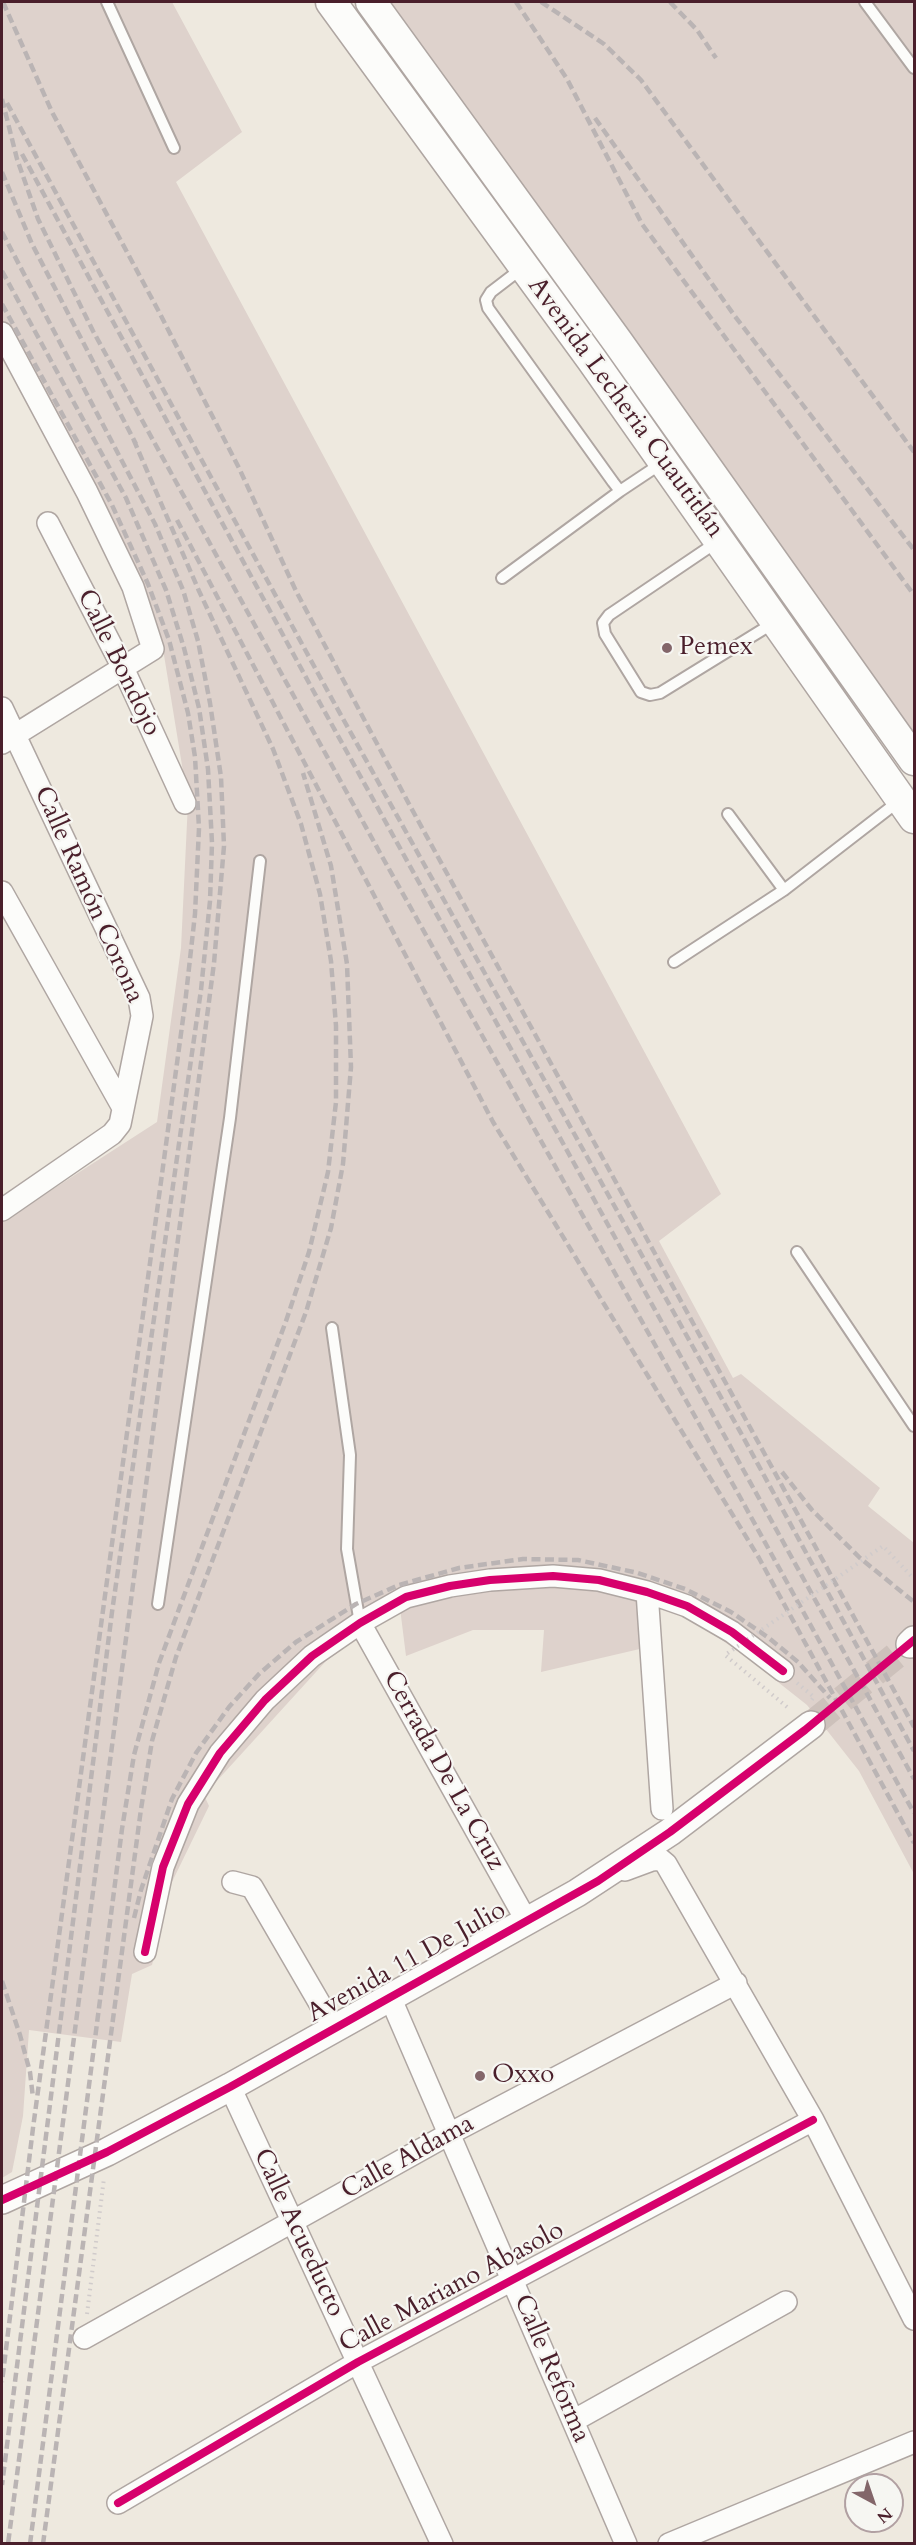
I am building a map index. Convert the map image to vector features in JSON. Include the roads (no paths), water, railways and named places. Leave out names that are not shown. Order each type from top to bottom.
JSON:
[{"type":"main road","name":"Avenida Lecheria Cuautitlán","points":[[331,2],[592,360],[908,808]]},
{"type":"main road","name":"Avenida Lecheria Cuautitlán","points":[[371,2],[617,341],[915,760]]},
{"type":"main road","points":[[592,360],[617,341]]},
{"type":"street","points":[[2,333],[87,492],[133,587],[153,649],[8,739]]},
{"type":"street","name":"Calle Bondojo","points":[[48,523],[123,668],[185,803]]},
{"type":"street","name":"Calle Ramón Corona","points":[[2,708],[8,739],[139,998],[142,1016],[121,1115]]},
{"type":"street","points":[[2,892],[121,1115],[112,1134],[2,1210]]},
{"type":"street","points":[[145,1952],[164,1867],[188,1804],[220,1753],[265,1700],[312,1656],[360,1623],[406,1597],[450,1586],[490,1580],[553,1576],[599,1580],[647,1592],[687,1606],[732,1632],[783,1671]]},
{"type":"street","points":[[647,1592],[662,1809]]},
{"type":"street","name":"Cerrada De La Cruz","points":[[360,1623],[526,1920]]},
{"type":"street","name":"Avenida 11 De Julio","points":[[2,2200],[107,2152],[598,1881],[670,1832],[811,1725]]},
{"type":"street","points":[[598,1881],[652,1860],[660,1859],[666,1864],[813,2120],[915,2319]]},
{"type":"street","points":[[233,1882],[252,1887],[334,2028]]},
{"type":"street","name":"Calle Aldama","points":[[84,2338],[449,2134],[736,1983]]},
{"type":"street","name":"Calle Reforma","points":[[390,1997],[627,2544]]},
{"type":"street","name":"Calle Acueducto","points":[[230,2086],[442,2544]]},
{"type":"street","name":"Calle Mariano Abasolo","points":[[118,2503],[358,2362],[813,2120]]},
{"type":"street","points":[[573,2421],[786,2302]]},
{"type":"street","points":[[669,2544],[915,2442]]},
{"type":"lane","points":[[107,2],[174,148]]},
{"type":"lane","points":[[865,2],[915,68]]},
{"type":"lane","points":[[524,267],[491,292],[486,300],[488,308],[620,491]]},
{"type":"lane","points":[[502,578],[664,461]]},
{"type":"lane","points":[[720,540],[609,615],[603,623],[605,634],[641,692],[650,695],[660,693],[777,621]]},
{"type":"lane","points":[[674,963],[908,808]]},
{"type":"lane","points":[[728,814],[784,890]]},
{"type":"lane","points":[[158,1604],[230,1118],[260,861]]},
{"type":"lane","points":[[796,1252],[915,1426]]},
{"type":"lane","points":[[332,1328],[350,1455],[346,1549],[360,1623]]},
{"type":"tunnel","points":[[811,1725],[910,1644]]},
{"type":"railway","points":[[3,2],[52,112],[239,468],[296,591],[409,804],[914,1727]]},
{"type":"railway","points":[[516,2],[567,79],[642,224],[914,595]]},
{"type":"railway","points":[[541,2],[604,44],[641,80],[914,452]]},
{"type":"railway","points":[[670,2],[697,30],[716,58]]},
{"type":"railway","points":[[2,99],[17,159],[38,219],[93,331],[379,851],[914,1813]]},
{"type":"railway","points":[[7,103],[332,699],[742,1435],[914,1751]]},
{"type":"railway","points":[[595,118],[734,315],[914,550]]},
{"type":"railway","points":[[22,154],[321,705],[914,1779]]},
{"type":"railway","points":[[2,172],[32,244],[136,444]]},
{"type":"railway","points":[[2,232],[155,524],[183,590],[198,641],[210,703],[221,777],[224,846],[214,963],[8,2544]]},
{"type":"railway","points":[[2,271],[126,498],[166,590],[199,708],[208,769],[212,843],[210,901],[201,990],[112,1612],[2,2485]]},
{"type":"railway","points":[[2,304],[112,505],[148,584],[169,640],[188,713],[195,757],[199,828],[195,914],[185,1004],[33,2128],[2,2382]]},
{"type":"railway","points":[[30,2544],[122,1829],[134,1755],[159,1663],[286,1321],[309,1252],[328,1172],[336,1102],[336,1026],[331,961],[320,894],[301,824],[273,749],[199,591],[132,436]]},
{"type":"railway","points":[[177,520],[493,1122],[759,1558],[914,1843]]},
{"type":"railway","points":[[43,2544],[152,1741],[176,1657],[306,1312],[331,1228],[343,1164],[351,1067],[347,964],[331,866],[303,773]]},
{"type":"railway","points":[[782,1472],[812,1510],[860,1558],[914,1602]]},
{"type":"railway","points":[[134,1918],[141,1890],[172,1799],[196,1753],[229,1707],[259,1674],[296,1642],[356,1604],[399,1585],[459,1568],[523,1559],[578,1560],[638,1573],[685,1589],[731,1612],[769,1638],[798,1662],[830,1698]]},
{"type":"railway","points":[[2,1981],[30,2072],[33,2098]]},
{"type":"place","name":"Pemex","points":[[667,648]]},
{"type":"place","name":"Oxxo","points":[[480,2076]]}]
